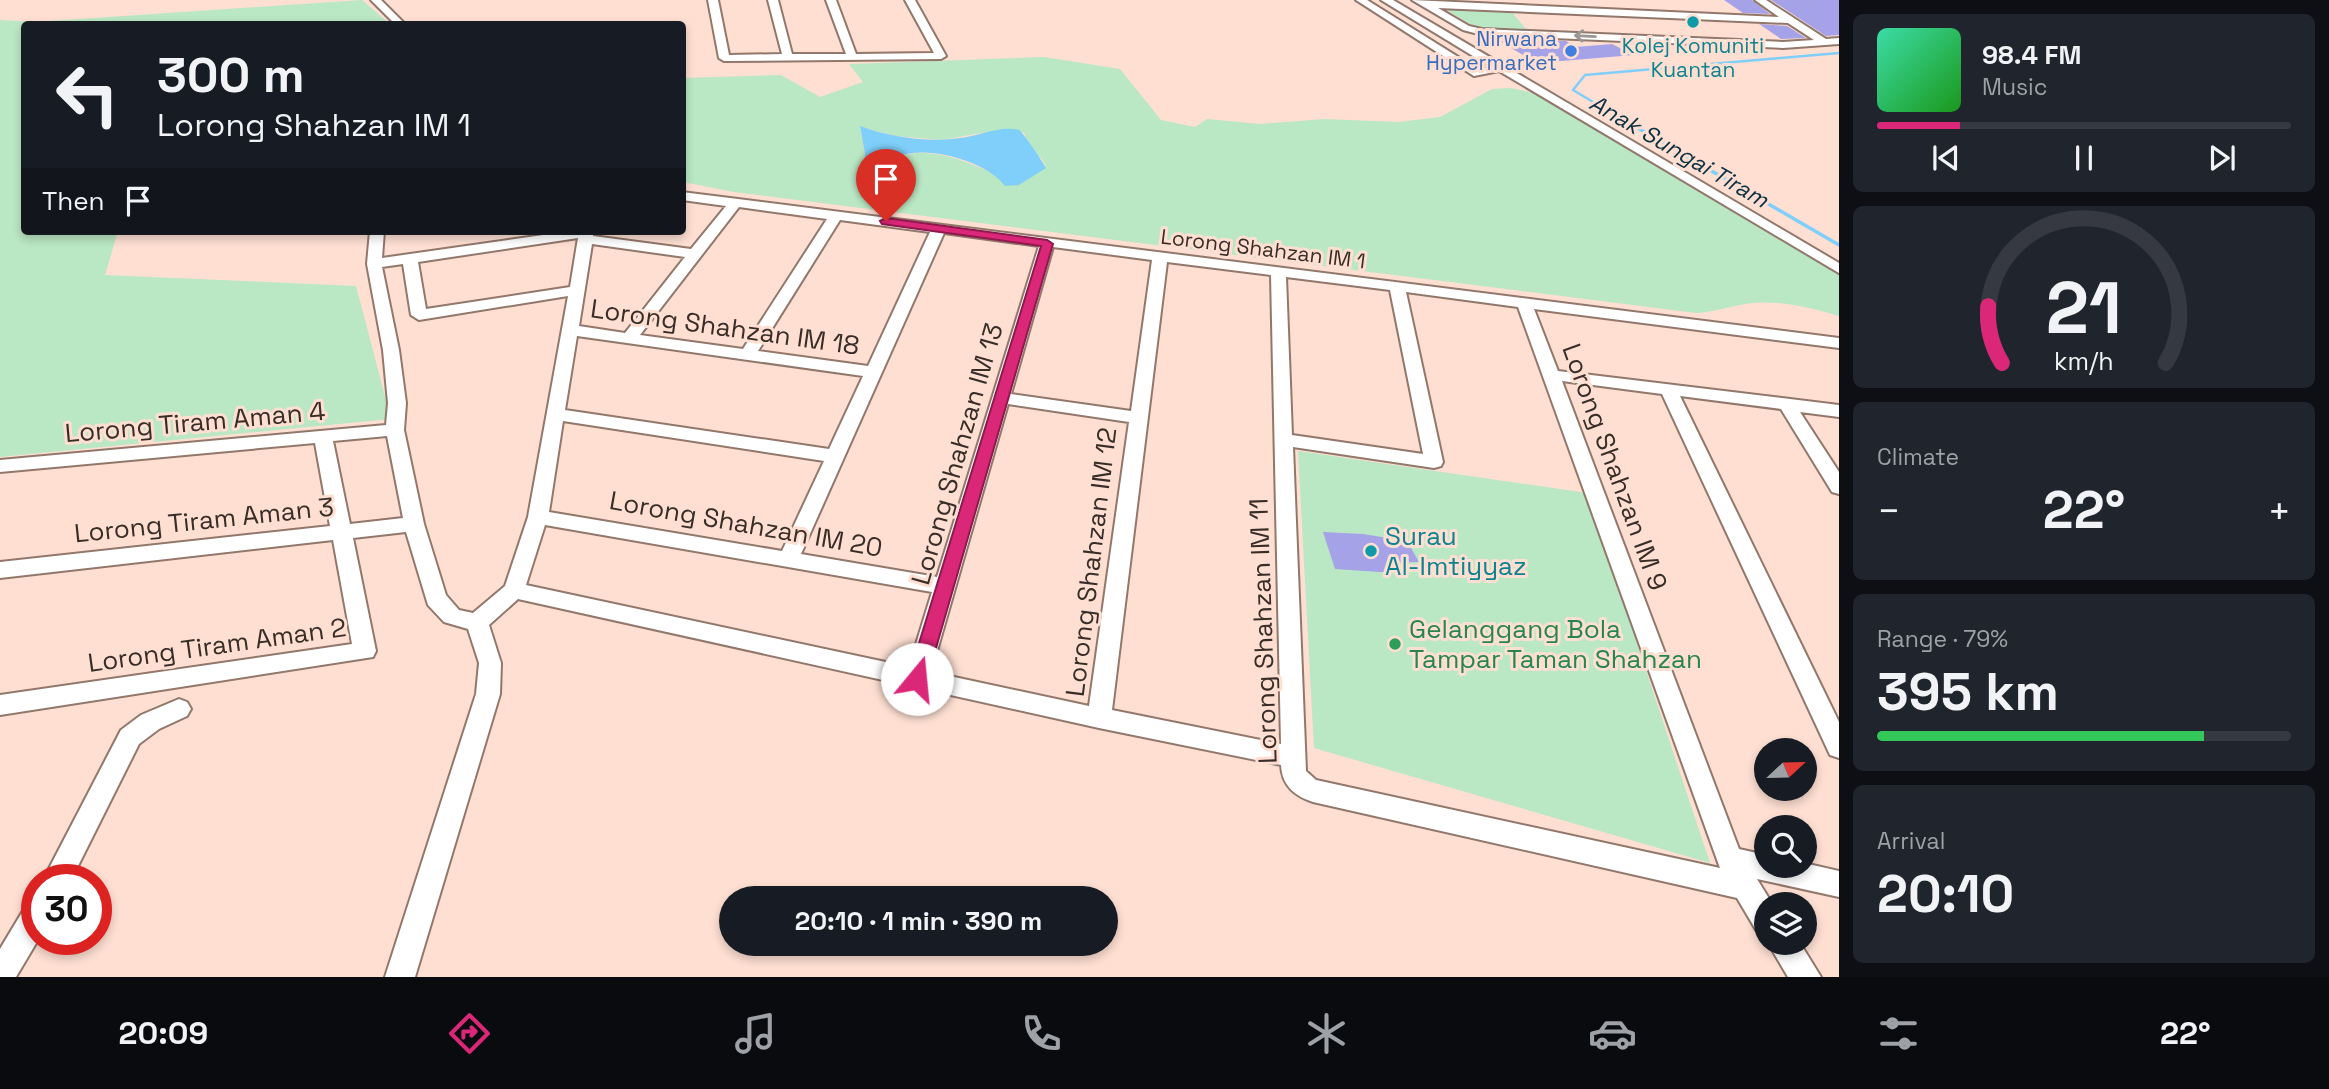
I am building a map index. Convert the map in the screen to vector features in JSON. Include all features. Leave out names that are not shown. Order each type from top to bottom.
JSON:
[{"type":"street","points":[[376,0],[397,21]]},
{"type":"street","points":[[712,0],[723,58],[941,55],[910,0]]},
{"type":"street","points":[[773,0],[788,57]]},
{"type":"street","points":[[831,0],[852,56]]},
{"type":"street","points":[[1361,0],[1481,73],[1521,80]]},
{"type":"street","points":[[1456,0],[1786,18]]},
{"type":"street","points":[[1760,0],[1824,42]]},
{"type":"street","points":[[1387,1],[1625,10]]},
{"type":"street","points":[[1387,1],[1839,269]]},
{"type":"street","points":[[1421,2],[1418,12],[1429,27]]},
{"type":"street","points":[[1421,2],[1466,28],[1482,32],[1783,45],[1839,41]]},
{"type":"street","points":[[1472,52],[1483,65],[1481,73]]},
{"type":"street","points":[[1481,73],[1499,68]]},
{"type":"street","name":"Lorong Shahzan IM 1","points":[[686,196],[1047,244],[1524,302],[1834,345]]},
{"type":"street","points":[[629,338],[736,202]]},
{"type":"street","points":[[748,354],[836,215]]},
{"type":"street","points":[[788,559],[939,228]]},
{"type":"street","points":[[377,235],[374,264],[391,351],[397,403],[395,430],[414,524],[436,599],[452,616],[477,624]]},
{"type":"street","points":[[374,264],[579,235]]},
{"type":"street","points":[[477,624],[514,590],[538,517],[586,235]]},
{"type":"street","points":[[591,235],[694,254]]},
{"type":"street","name":"Lorong Shahzan IM 13","points":[[917,679],[1047,244]]},
{"type":"street","name":"Lorong Shahzan IM 12","points":[[1160,258],[1099,718],[1294,757]]},
{"type":"street","points":[[410,259],[418,315],[577,290]]},
{"type":"street","name":"Lorong Shahzan IM 11","points":[[1278,272],[1294,774],[1298,782],[1313,791],[1743,886]]},
{"type":"street","points":[[1285,440],[1434,463],[1397,287]]},
{"type":"street","name":"Lorong Shahzan IM 9","points":[[1524,302],[1730,860],[1754,902]]},
{"type":"street","name":"Lorong Shahzan IM 18","points":[[571,330],[873,372]]},
{"type":"street","points":[[1551,375],[1839,411]]},
{"type":"street","points":[[1668,390],[1839,747]]},
{"type":"street","points":[[1001,398],[1137,418]]},
{"type":"street","points":[[1787,405],[1837,481]]},
{"type":"street","points":[[555,414],[834,456]]},
{"type":"street","name":"Lorong Tiram Aman 4","points":[[0,466],[395,430]]},
{"type":"street","points":[[323,437],[342,533]]},
{"type":"street","name":"Lorong Shahzan IM 20","points":[[538,517],[945,586]]},
{"type":"street","name":"Lorong Tiram Aman 3","points":[[0,570],[414,524]]},
{"type":"street","name":"Lorong Tiram Aman 2","points":[[0,705],[365,652],[342,533]]},
{"type":"street","points":[[514,590],[1099,718]]},
{"type":"street","points":[[400,977],[488,694],[490,663],[477,624]]},
{"type":"street","points":[[65,864],[130,737],[150,722],[179,709]]},
{"type":"street","points":[[1730,860],[1839,884]]},
{"type":"street","points":[[0,976],[21,941]]},
{"type":"street","points":[[1790,955],[1806,977]]},
{"type":"green space","points":[[362,0],[386,21],[49,21]]},
{"type":"green space","points":[[1441,7],[1510,10],[1527,30],[1477,28]]},
{"type":"green space","points":[[0,20],[21,21],[21,235],[117,235],[105,275],[356,286],[391,419],[0,457]]},
{"type":"green space","points":[[1044,57],[1120,69],[1161,120],[1195,127],[1207,119],[1260,124],[1324,119],[1399,122],[1440,117],[1492,89],[1511,88],[1549,96],[1839,270],[1839,316],[1805,307],[1769,302],[1696,313],[734,192],[686,183],[686,78],[781,75],[820,97],[863,82],[849,64]],"holes":[[[860,127],[896,136],[942,140],[1003,129],[1024,133],[1031,150],[1042,159],[1046,167],[1019,185],[970,163],[936,154],[902,155],[885,162],[865,154]]]},
{"type":"green space","points":[[1298,451],[1587,493],[1710,863],[1314,748]]},
{"type":"water","points":[[860,126],[896,136],[935,140],[1005,129],[1019,130],[1046,168],[1019,185],[1005,186],[980,167],[943,154],[906,154],[891,160],[880,171],[865,166]]},
{"type":"building","name":"Kolej Komuniti Kuantan","points":[[1724,0],[1752,0],[1770,14],[1743,13]]},
{"type":"building","points":[[1771,0],[1839,0],[1839,35],[1826,36]]},
{"type":"building","points":[[1759,24],[1787,26],[1806,38],[1781,39]]},
{"type":"building","name":"Nirwana Hypermarket","points":[[1499,41],[1566,41],[1576,47],[1612,44],[1634,55],[1537,63]]},
{"type":"building","name":"Surau Al-Imtiyyaz","points":[[1323,532],[1363,534],[1407,541],[1419,562],[1388,563],[1395,573],[1335,569]]},
{"type":"waterway","name":"Anak Sungai Tiram","points":[[1620,118],[1573,90],[1585,75],[1839,53]]},
{"type":"waterway","name":"Anak Sungai Tiram","points":[[1617,116],[1839,245]]},
{"type":"place","name":"Kolej Komuniti Kuantan","points":[[1693,22]]},
{"type":"place","name":"Nirwana Hypermarket","points":[[1571,51]]},
{"type":"place","name":"Surau Al-Imtiyyaz","points":[[1371,551]]},
{"type":"place","name":"Gelanggang Bola Tampar Taman Shahzan","points":[[1395,644]]},
{"type":"route","points":[[886,221],[1047,244],[917,679]]}]
